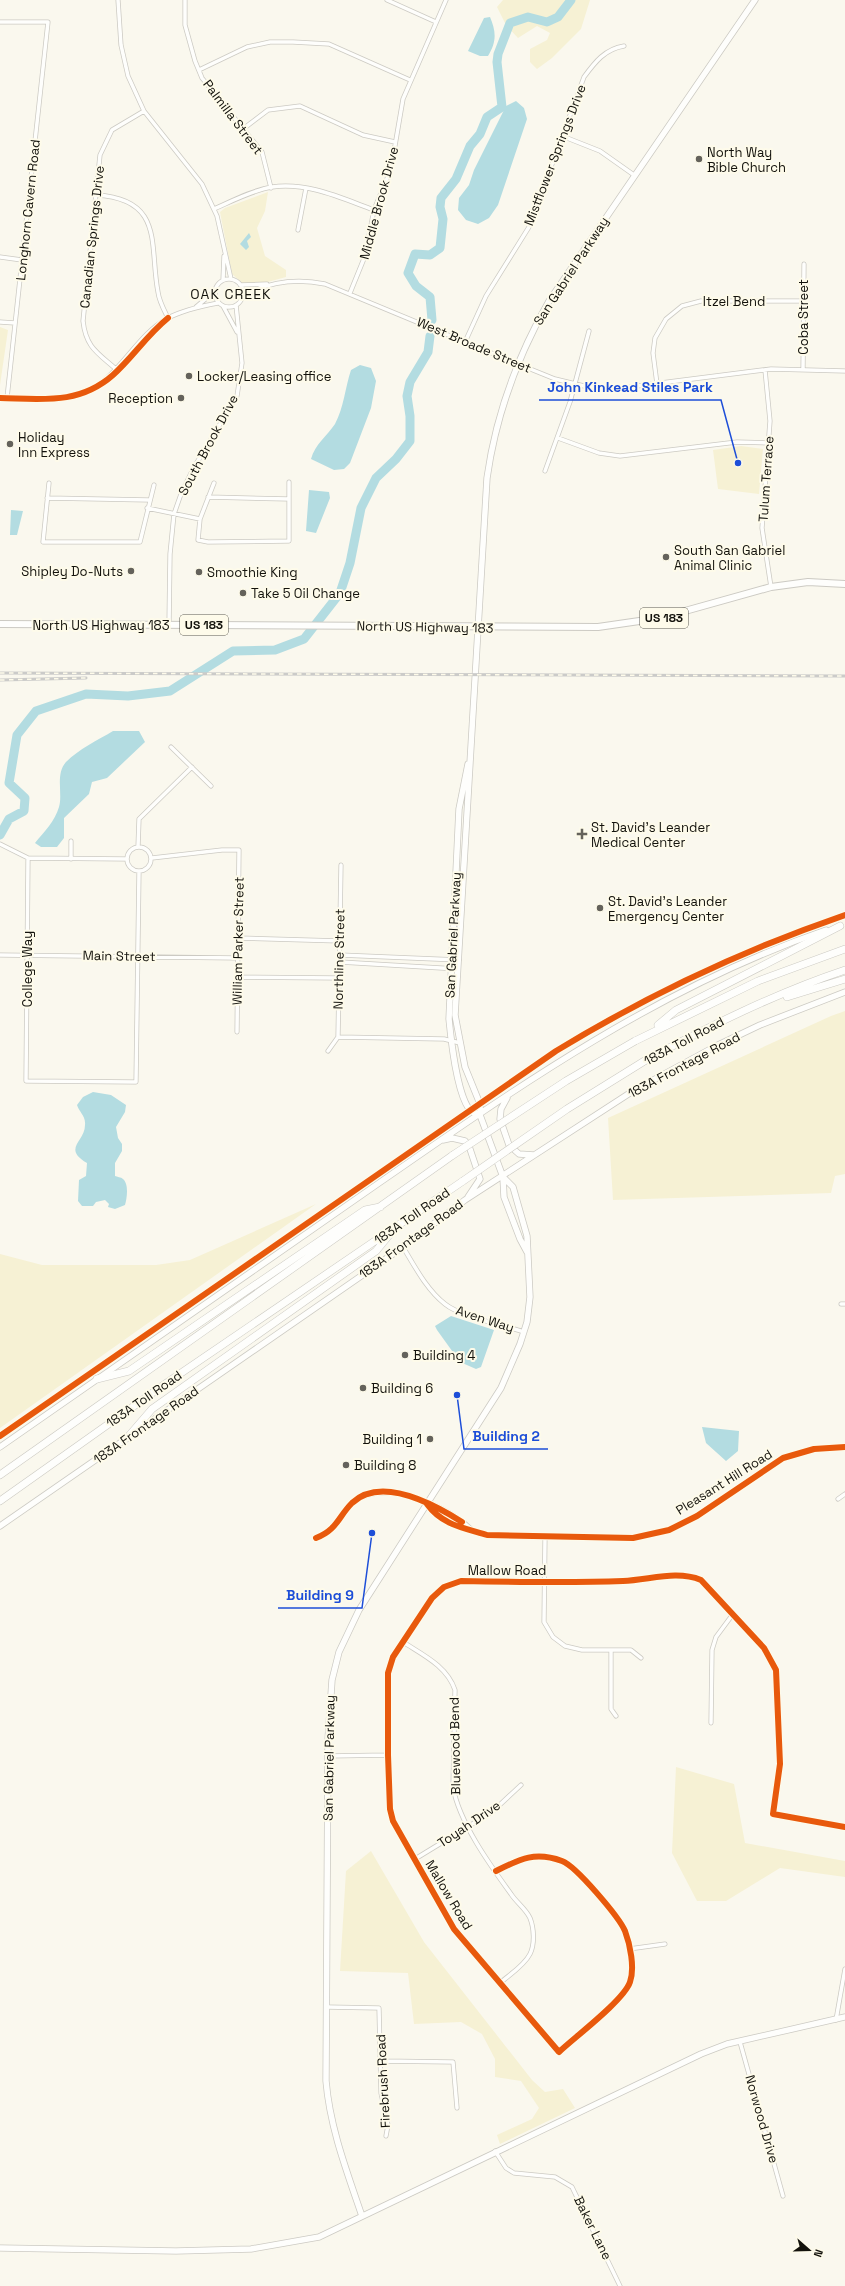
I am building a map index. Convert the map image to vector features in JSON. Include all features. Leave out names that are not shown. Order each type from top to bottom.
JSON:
[{"type":"highway","points":[[649,1034],[676,1010],[842,925]]},
{"type":"highway","name":"183A Toll Road","points":[[0,1476],[382,1207],[453,1155],[566,1081],[635,1041],[758,981],[845,949]]},
{"type":"highway","name":"183A Toll Road","points":[[0,1501],[165,1384],[567,1109],[646,1060],[705,1029],[748,1009],[845,970]]},
{"type":"highway","points":[[748,1009],[845,979]]},
{"type":"highway","points":[[97,1379],[129,1372],[365,1210],[382,1207]]},
{"type":"highway","points":[[127,1438],[152,1409],[376,1251],[394,1228]]},
{"type":"main road","name":"North US Highway 183","points":[[0,624],[478,628],[585,627],[624,625],[666,617],[771,587],[808,582],[845,584]]},
{"type":"street","points":[[118,0],[121,45],[128,76],[144,111],[202,184],[214,209],[231,279]]},
{"type":"street","name":"Palmilla Street","points":[[185,0],[185,25],[202,78],[262,152],[271,188]]},
{"type":"street","points":[[388,0],[436,22]]},
{"type":"street","name":"Middle Brook Drive","points":[[350,293],[365,256],[374,210],[391,169],[399,115],[410,80],[446,0]]},
{"type":"street","name":"San Gabriel Parkway","points":[[527,1252],[520,1239],[504,1197],[503,1177],[480,1115],[480,1104],[467,1074],[455,1015],[487,478],[492,448],[504,400],[533,330],[549,301],[634,174],[755,0]]},
{"type":"street","name":"Longhorn Cavern Road","points":[[0,22],[48,22],[7,398]]},
{"type":"street","points":[[199,70],[247,47],[270,42],[293,42],[329,44],[410,80]]},
{"type":"street","name":"Mistflower Springs Drive","points":[[465,342],[486,296],[529,227],[584,77],[594,62],[612,48],[624,46]]},
{"type":"street","points":[[243,129],[268,110],[300,106],[362,135],[396,142]]},
{"type":"street","name":"Canadian Springs Drive","points":[[117,370],[89,346],[84,332],[83,321],[100,155],[112,130],[144,111]]},
{"type":"street","points":[[562,136],[600,151],[634,174]]},
{"type":"street","points":[[214,209],[271,188],[306,188],[374,210]]},
{"type":"street","points":[[298,230],[306,188]]},
{"type":"street","points":[[96,195],[112,196],[124,201],[132,205],[145,218],[153,235],[158,293],[168,318]]},
{"type":"street","points":[[195,308],[215,291],[223,280],[224,253]]},
{"type":"street","points":[[0,257],[22,260]]},
{"type":"street","name":"Coba Street","points":[[803,370],[804,264]]},
{"type":"street","points":[[0,398],[61,399],[78,396],[92,390],[117,370],[152,331],[168,318],[195,308],[218,303],[224,306],[236,305],[242,296],[240,285],[231,279],[223,280]]},
{"type":"street","name":"West Broade Street","points":[[240,285],[274,284],[301,281],[318,283],[350,293],[518,364],[575,385],[621,388],[765,370],[845,371]]},
{"type":"street","name":"West Broade Street","points":[[242,296],[274,284]]},
{"type":"street","points":[[215,291],[218,303]]},
{"type":"street","name":"Itzel Bend","points":[[657,384],[653,353],[655,338],[666,319],[682,306],[701,301],[803,301]]},
{"type":"street","name":"South Brook Drive","points":[[169,625],[170,554],[174,514],[181,494],[193,469],[237,396],[242,363],[236,305]]},
{"type":"street","name":"South Brook Drive","points":[[224,306],[239,336]]},
{"type":"street","points":[[0,322],[16,323]]},
{"type":"street","points":[[545,470],[558,438],[575,385],[589,331]]},
{"type":"street","name":"Tulum Terrace","points":[[765,370],[770,414],[762,528],[771,587]]},
{"type":"street","points":[[558,438],[599,453],[620,456],[736,442],[769,442]]},
{"type":"street","points":[[214,483],[200,519],[198,540],[208,542],[289,541],[289,482]]},
{"type":"street","points":[[49,483],[43,542],[140,542],[147,508],[154,485]]},
{"type":"street","points":[[208,497],[289,499]]},
{"type":"street","points":[[48,498],[150,500]]},
{"type":"street","points":[[147,508],[200,519]]},
{"type":"street","points":[[171,747],[211,786]]},
{"type":"street","name":"San Gabriel Parkway","points":[[472,748],[459,809],[449,1003],[451,1040],[460,1086],[468,1108],[480,1115]]},
{"type":"street","points":[[138,846],[139,819],[192,768]]},
{"type":"street","points":[[71,842],[71,859]]},
{"type":"street","points":[[0,844],[28,858],[127,859]]},
{"type":"street","points":[[138,846],[146,848],[152,858],[149,866],[139,871],[131,868],[127,859],[131,850],[138,846]]},
{"type":"street","name":"William Parker Street","points":[[152,858],[222,850],[239,850],[237,1032]]},
{"type":"street","name":"College Way","points":[[28,858],[26,1081],[136,1082],[138,956]]},
{"type":"street","name":"Northline Street","points":[[338,1037],[341,865]]},
{"type":"street","points":[[138,956],[139,871]]},
{"type":"street","points":[[0,1446],[439,1141],[593,1040],[685,990],[787,944],[842,925]]},
{"type":"street","points":[[238,938],[340,941]]},
{"type":"street","name":"Main Street","points":[[0,955],[238,958]]},
{"type":"street","points":[[340,955],[459,960]]},
{"type":"street","points":[[340,962],[458,969]]},
{"type":"street","points":[[238,977],[339,978]]},
{"type":"street","name":"183A Frontage Road","points":[[0,1526],[403,1247],[465,1200],[503,1177],[595,1114],[680,1065],[760,1025],[845,992]]},
{"type":"street","points":[[328,1051],[338,1037],[451,1040],[460,1043]]},
{"type":"street","points":[[508,1096],[500,1109],[500,1119],[509,1145],[519,1154],[534,1156]]},
{"type":"street","points":[[439,1141],[460,1139],[470,1146],[480,1179],[465,1200]]},
{"type":"street","name":"San Gabriel Parkway","points":[[362,2216],[328,2108],[326,2081],[328,1756],[329,1708],[332,1680],[342,1644],[359,1610],[501,1388],[524,1332],[530,1297],[526,1227],[513,1187],[503,1177]]},
{"type":"street","name":"Aven Way","points":[[403,1247],[434,1294],[446,1305],[460,1312],[524,1332]]},
{"type":"street","name":"Pleasant Hill Road","points":[[427,1504],[433,1512],[464,1530],[502,1537],[633,1538],[669,1530],[697,1516],[783,1458],[814,1449],[845,1447]]},
{"type":"street","name":"Pleasant Hill Road","points":[[316,1538],[334,1528],[354,1502],[368,1494],[384,1491],[398,1493],[438,1507],[473,1531]]},
{"type":"street","points":[[838,1499],[845,1494]]},
{"type":"street","points":[[545,1537],[544,1622],[553,1637],[566,1646],[582,1650],[631,1650],[641,1658]]},
{"type":"street","name":"Mallow Road","points":[[629,1949],[632,1976],[628,1987],[559,2052],[454,1929],[394,1821],[390,1809],[388,1755],[388,1673],[393,1657],[432,1598],[449,1584],[461,1582],[638,1581],[679,1574],[689,1575],[701,1580],[764,1648],[776,1670],[780,1764],[773,1814],[845,1827]]},
{"type":"street","points":[[711,1723],[712,1650],[716,1637],[733,1614]]},
{"type":"street","name":"Bluewood Bend","points":[[403,1642],[440,1667],[452,1682],[455,1690],[454,1787],[456,1801],[468,1826],[496,1871],[511,1894],[529,1916],[533,1936],[531,1953],[526,1960],[500,1983]]},
{"type":"street","points":[[611,1650],[611,1709],[616,1716]]},
{"type":"street","points":[[328,1756],[388,1755]]},
{"type":"street","name":"Toyah Drive","points":[[415,1859],[492,1812],[521,1785]]},
{"type":"street","points":[[496,1871],[528,1856],[555,1859],[566,1862],[577,1871],[618,1920],[625,1931],[629,1949],[666,1944]]},
{"type":"street","points":[[836,2020],[845,1968]]},
{"type":"street","name":"Firebrush Road","points":[[326,2007],[379,2008],[381,2093],[388,2125],[386,2136]]},
{"type":"street","points":[[0,2248],[176,2251],[250,2248],[319,2237],[495,2151],[701,2054],[740,2042],[845,2018]]},
{"type":"street","name":"Norwood Drive","points":[[740,2042],[783,2196]]},
{"type":"street","points":[[381,2062],[453,2062],[457,2108]]},
{"type":"street","name":"Baker Lane","points":[[495,2151],[506,2168],[514,2173],[555,2177],[572,2187],[620,2286]]},
{"type":"shaded area","points":[[503,0],[590,0],[581,29],[552,58],[537,69],[530,62],[530,49],[547,40],[550,33],[537,26],[518,38],[506,25],[497,7]]},
{"type":"shaded area","points":[[268,192],[265,211],[257,228],[265,256],[286,270],[286,277],[264,283],[242,283],[232,274],[220,212],[225,208]]},
{"type":"shaded area","points":[[0,327],[8,330],[0,385]]},
{"type":"shaded area","points":[[741,446],[763,449],[759,494],[718,489],[713,450]]},
{"type":"shaded area","points":[[845,1011],[845,1174],[835,1176],[831,1193],[613,1200],[608,1118],[831,1016]]},
{"type":"shaded area","points":[[316,1204],[0,1428],[0,1254],[42,1265],[156,1265],[190,1260]]},
{"type":"shaded area","points":[[676,1767],[734,1784],[745,1843],[845,1861],[845,1877],[780,1868],[726,1901],[697,1901],[672,1853]]},
{"type":"shaded area","points":[[371,1851],[424,1942],[532,2080],[545,2092],[563,2089],[575,2108],[500,2144],[497,2135],[532,2119],[539,2108],[521,2081],[495,2077],[495,2059],[482,2034],[461,2022],[414,2024],[408,1973],[340,1971],[346,1871]]},
{"type":"water","points":[[490,17],[495,36],[493,46],[488,56],[480,56],[468,51],[484,18]]},
{"type":"water","points":[[516,101],[524,108],[527,119],[498,205],[489,218],[478,224],[466,220],[458,210],[459,198],[469,185],[474,170],[506,106]]},
{"type":"water","points":[[249,233],[251,237],[247,241],[249,247],[246,250],[240,244]]},
{"type":"water","points":[[360,365],[371,368],[376,381],[371,408],[350,463],[344,469],[334,470],[311,459],[315,449],[338,418],[351,370]]},
{"type":"water","points":[[309,490],[329,492],[330,498],[316,533],[306,531]]},
{"type":"water","points":[[11,510],[23,511],[17,535],[10,535]]},
{"type":"water","points":[[113,731],[139,731],[145,742],[107,778],[92,782],[89,794],[64,818],[64,838],[57,847],[41,847],[35,843],[52,822],[59,807],[60,778],[66,762],[89,745]]},
{"type":"water","points":[[93,1092],[111,1095],[126,1105],[125,1112],[116,1127],[118,1138],[122,1144],[122,1151],[115,1163],[115,1176],[122,1178],[125,1181],[127,1195],[125,1205],[115,1209],[108,1207],[109,1204],[105,1200],[96,1202],[93,1206],[82,1206],[78,1201],[79,1180],[86,1176],[87,1163],[80,1158],[75,1149],[82,1136],[85,1125],[84,1119],[77,1105],[83,1097]]},
{"type":"water","points":[[451,1316],[494,1330],[481,1367],[476,1369],[460,1362],[437,1330],[435,1326]]},
{"type":"water","points":[[702,1427],[739,1431],[738,1451],[726,1461],[706,1443]]},
{"type":"waterway","points":[[432,320],[430,297],[416,286],[408,273],[415,254],[430,255],[440,248],[443,219],[440,207],[441,198],[456,179],[470,146],[480,134],[487,117],[502,107],[497,62],[498,54],[510,23],[528,17],[547,22],[558,17],[571,0]]},
{"type":"waterway","points":[[0,835],[9,819],[24,811],[25,798],[9,783],[17,735],[36,711],[86,694],[128,696],[170,691],[233,651],[275,650],[304,639],[340,593],[350,563],[361,508],[376,478],[396,459],[410,441],[410,416],[407,396],[410,382],[428,352],[430,336]]},
{"type":"railway","points":[[0,673],[845,676]]},
{"type":"railway","points":[[0,680],[86,678]]},
{"type":"cycle path","points":[[0,398],[60,398],[73,396],[100,385],[113,375],[168,318]]},
{"type":"cycle path","points":[[0,1436],[556,1051],[626,1011],[697,975],[770,943],[845,915]]},
{"type":"cycle path","points":[[427,1504],[439,1517],[454,1525],[487,1535],[633,1538],[669,1530],[697,1516],[783,1458],[814,1449],[845,1447]]},
{"type":"cycle path","points":[[316,1538],[329,1531],[352,1503],[364,1495],[378,1492],[393,1492],[423,1501],[462,1522]]},
{"type":"cycle path","points":[[496,1871],[528,1858],[544,1857],[562,1861],[577,1872],[587,1882],[615,1915],[625,1931],[629,1942],[632,1970],[630,1982],[626,1990],[609,2008],[559,2052],[454,1929],[393,1821],[390,1809],[388,1755],[388,1673],[393,1657],[432,1598],[444,1587],[461,1581],[603,1582],[663,1576],[692,1577],[701,1580],[764,1648],[776,1670],[780,1764],[773,1814],[845,1827]]},
{"type":"place","name":"North Way Bible Church","points":[[699,159]]},
{"type":"place","name":"Locker/Leasing office","points":[[189,376]]},
{"type":"place","name":"Reception","points":[[181,398]]},
{"type":"place","name":"Holiday Inn Express","points":[[10,444]]},
{"type":"place","name":"John Kinkead Stiles Park","points":[[738,463]]},
{"type":"place","name":"South San Gabriel Animal Clinic","points":[[666,557]]},
{"type":"place","name":"Shipley Do-Nuts","points":[[131,571]]},
{"type":"place","name":"Smoothie King","points":[[199,572]]},
{"type":"place","name":"Take 5 Oil Change","points":[[243,593]]},
{"type":"place","name":"St. David’s Leander Medical Center","points":[[582,834]]},
{"type":"place","name":"St. David’s Leander Emergency Center","points":[[600,908]]},
{"type":"place","name":"Building 4","points":[[405,1355]]},
{"type":"place","name":"Building 6","points":[[363,1388]]},
{"type":"place","name":"Building 2","points":[[457,1395]]},
{"type":"place","name":"Building 1","points":[[430,1439]]},
{"type":"place","name":"Building 8","points":[[346,1465]]},
{"type":"place","name":"Building 9","points":[[372,1533]]},
{"type":"district","name":"OAK CREEK","points":[[231,294]]}]
